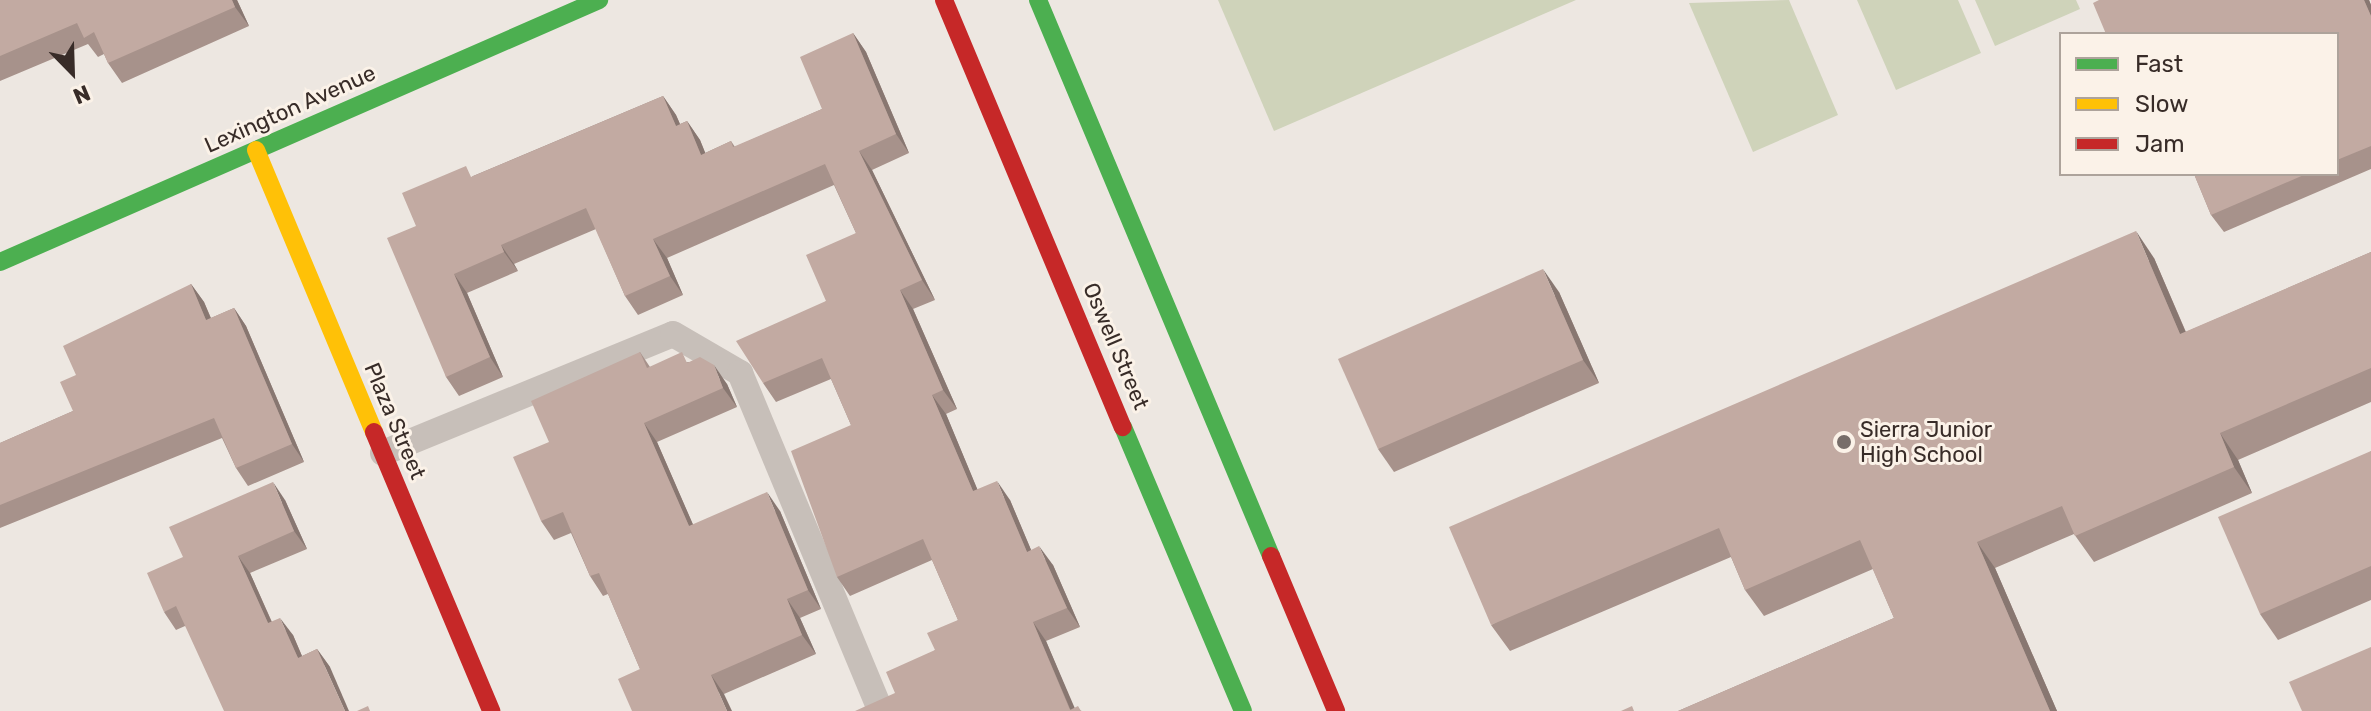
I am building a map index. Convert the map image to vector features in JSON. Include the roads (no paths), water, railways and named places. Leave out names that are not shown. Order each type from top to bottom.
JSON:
[{"type":"main road","name":"Lexington Avenue","points":[[0,262],[599,0]]},
{"type":"main road","name":"Oswell Street","points":[[944,0],[1243,711]]},
{"type":"main road","points":[[1038,0],[1336,711]]},
{"type":"main road","name":"Plaza Street","points":[[256,150],[491,711]]},
{"type":"lane","points":[[383,453],[673,334],[740,373],[881,711]]},
{"type":"place","name":"Sierra Junior High School","points":[[1844,442]]}]
